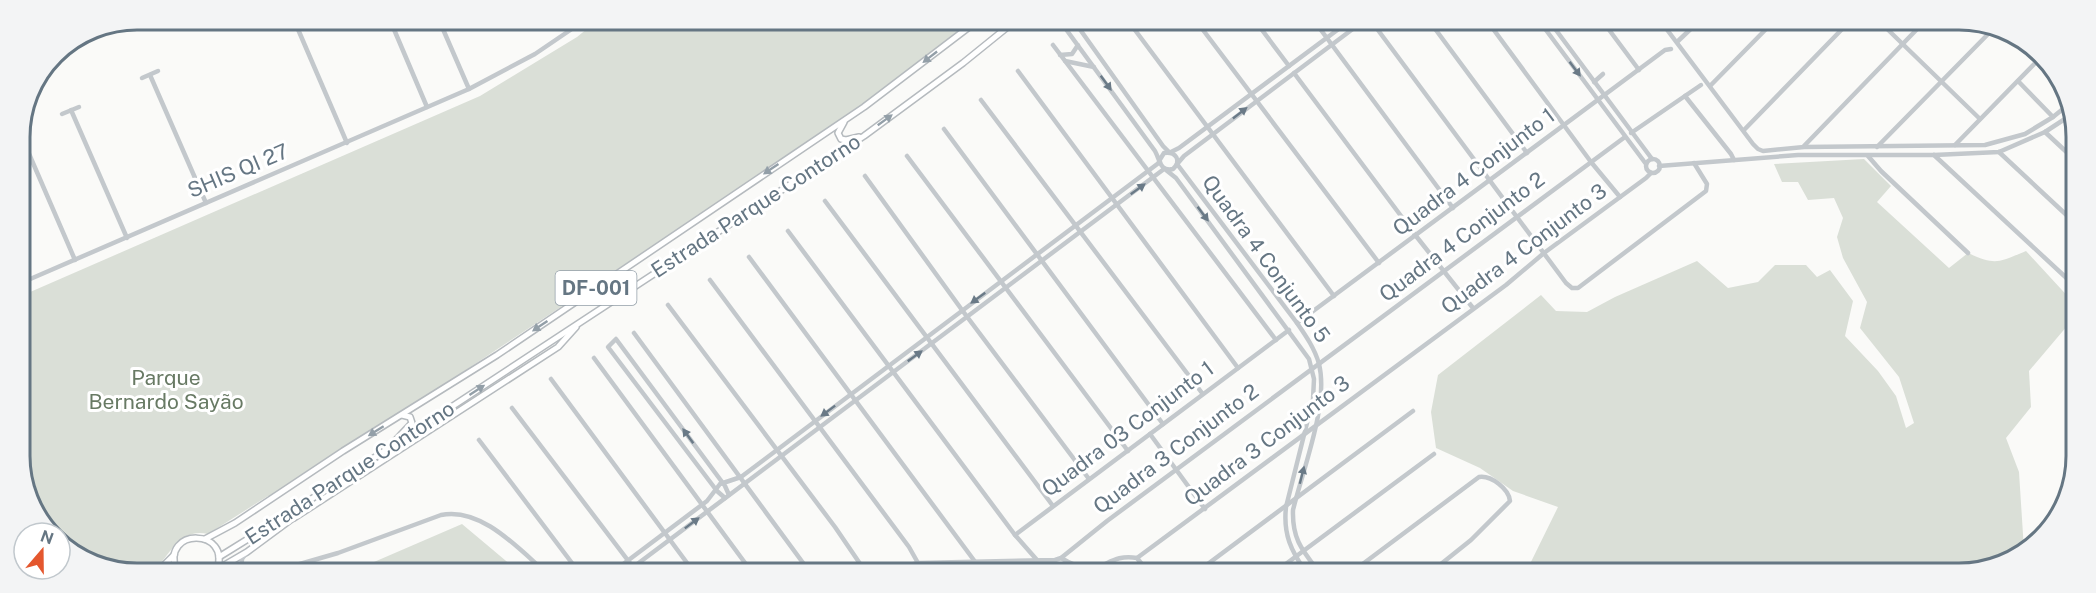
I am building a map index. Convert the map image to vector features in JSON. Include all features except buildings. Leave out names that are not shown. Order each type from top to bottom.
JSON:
[{"type":"main road","name":"Estrada Parque Contorno","points":[[205,539],[236,523],[497,355],[886,91],[965,30]]},
{"type":"main road","name":"Estrada Parque Contorno","points":[[219,557],[864,136],[1004,30]]},
{"type":"main road","points":[[847,118],[838,133],[841,139],[864,136]]},
{"type":"main road","points":[[228,563],[558,347],[579,323]]},
{"type":"main road","points":[[394,443],[412,423],[410,417],[402,415]]},
{"type":"main road","points":[[294,518],[323,490]]},
{"type":"main road","name":"DF-001","points":[[166,563],[174,555],[179,545],[186,540],[195,537],[205,539]]},
{"type":"main road","points":[[205,539],[214,546],[219,563]]},
{"type":"main road","points":[[174,555],[175,563]]},
{"type":"street","points":[[298,30],[347,143]]},
{"type":"street","points":[[394,30],[427,107]]},
{"type":"street","points":[[443,30],[469,89]]},
{"type":"street","name":"SHIS QI 27","points":[[30,279],[469,89],[535,54],[570,30]]},
{"type":"street","points":[[1067,30],[1165,169],[1176,178],[1305,352],[1312,368],[1313,399],[1286,507],[1285,530],[1289,544],[1300,563]]},
{"type":"street","points":[[1079,30],[1162,146],[1176,156],[1178,163]]},
{"type":"street","points":[[1135,30],[1334,296]]},
{"type":"street","points":[[1203,30],[1379,263]]},
{"type":"street","points":[[1262,30],[1289,66]]},
{"type":"street","points":[[1321,30],[1453,208]]},
{"type":"street","points":[[625,563],[711,497],[723,483],[741,477],[1112,199],[1160,162],[1161,156],[1179,148],[1338,30]]},
{"type":"street","points":[[641,563],[727,496],[1116,205],[1165,169],[1173,169],[1184,156],[1351,30]]},
{"type":"street","points":[[1378,30],[1572,288],[1578,288],[1706,191],[1707,184],[1694,163]]},
{"type":"street","points":[[1436,30],[1527,153]]},
{"type":"street","points":[[1494,30],[1620,197]]},
{"type":"street","points":[[1546,30],[1646,164],[1646,168],[1651,172],[1657,171],[1659,166]]},
{"type":"street","points":[[1556,30],[1631,133],[1652,159],[1658,162],[1659,166]]},
{"type":"street","points":[[1609,30],[1639,70]]},
{"type":"street","points":[[1668,30],[1753,144],[1760,150],[1804,147],[1986,145],[2025,134],[2062,110]]},
{"type":"street","points":[[1677,42],[1689,30]]},
{"type":"street","points":[[1710,86],[1765,30]]},
{"type":"street","points":[[1744,130],[1841,30]]},
{"type":"street","points":[[1888,30],[1980,119]]},
{"type":"street","points":[[1804,147],[1916,30]]},
{"type":"street","points":[[1876,147],[1988,34]]},
{"type":"street","points":[[1060,55],[1072,54],[1083,36]]},
{"type":"street","points":[[1053,45],[1276,340]]},
{"type":"street","name":"Quadra 4 Conjunto 1","points":[[1290,332],[1334,296],[1564,125],[1665,50],[1671,49]]},
{"type":"street","points":[[1065,61],[1094,67]]},
{"type":"street","points":[[1954,146],[2036,62]]},
{"type":"street","points":[[142,78],[158,71]]},
{"type":"street","points":[[1018,71],[1238,368]]},
{"type":"street","points":[[1294,73],[1443,272],[1473,308]]},
{"type":"street","points":[[1594,81],[1603,74]]},
{"type":"street","points":[[150,75],[206,203]]},
{"type":"street","points":[[2018,81],[2053,117]]},
{"type":"street","points":[[1631,133],[1701,85]]},
{"type":"street","points":[[1685,96],[1734,160]]},
{"type":"street","points":[[981,100],[1202,393]]},
{"type":"street","points":[[62,114],[79,107]]},
{"type":"street","points":[[71,110],[127,238]]},
{"type":"street","points":[[1659,166],[1798,155],[1868,156],[1999,152],[2045,132],[2064,119]]},
{"type":"street","points":[[944,129],[1164,424]]},
{"type":"street","points":[[2045,132],[2066,152]]},
{"type":"street","name":"Quadra 4 Conjunto 2","points":[[1312,368],[1625,137]]},
{"type":"street","points":[[1999,152],[2066,215]]},
{"type":"street","points":[[1934,155],[2066,278]]},
{"type":"street","points":[[30,156],[75,260]]},
{"type":"street","points":[[907,156],[1128,451]]},
{"type":"street","points":[[1868,156],[1968,253]]},
{"type":"street","points":[[1646,164],[1652,159]]},
{"type":"street","name":"Quadra 4 Conjunto 5","points":[[1178,163],[1298,325],[1315,352],[1319,363],[1321,393],[1315,427],[1293,510],[1294,532],[1303,551],[1312,563]]},
{"type":"street","name":"Quadra 4 Conjunto 3","points":[[1417,350],[1506,285],[1544,253],[1651,172]]},
{"type":"street","points":[[865,176],[1089,479]]},
{"type":"street","points":[[825,201],[1053,506]]},
{"type":"street","points":[[788,231],[1015,535],[1037,560]]},
{"type":"street","points":[[749,257],[976,563]]},
{"type":"street","points":[[710,280],[909,547],[918,563],[1037,560],[1046,562],[1061,558],[1070,563]]},
{"type":"street","points":[[668,305],[777,449],[859,563]]},
{"type":"street","points":[[1284,324],[1293,318]]},
{"type":"street","name":"Quadra 03 Conjunto 1","points":[[1015,535],[1202,393],[1290,332]]},
{"type":"street","points":[[634,333],[803,563]]},
{"type":"street","points":[[616,339],[723,483],[727,496],[716,489],[609,347],[616,339]]},
{"type":"street","name":"Quadra 3 Conjunto 3","points":[[1137,558],[1417,350]]},
{"type":"street","points":[[594,358],[745,563]]},
{"type":"street","name":"Quadra 3 Conjunto 2","points":[[1061,558],[1312,368]]},
{"type":"street","points":[[551,379],[687,563]]},
{"type":"street","points":[[512,408],[628,561]]},
{"type":"street","points":[[1209,563],[1413,411]]},
{"type":"street","points":[[1150,434],[1205,509]]},
{"type":"street","points":[[479,440],[573,563]]},
{"type":"street","points":[[1286,563],[1434,454]]},
{"type":"street","points":[[1364,563],[1479,477],[1485,476],[1500,485],[1509,494],[1510,501],[1464,546],[1442,563]]},
{"type":"street","points":[[303,563],[338,553],[441,515],[455,513],[470,516],[490,526],[535,563]]},
{"type":"street","points":[[242,563],[247,552]]},
{"type":"street","points":[[1109,563],[1122,557],[1137,558],[1141,563]]},
{"type":"green space","name":"Parque Bernardo Sayão","points":[[586,30],[966,30],[840,126],[627,263],[276,496],[268,496],[208,534],[198,533],[183,538],[161,563],[123,562],[109,559],[89,552],[72,541],[72,521],[52,521],[41,504],[32,477],[30,292],[480,96]]},
{"type":"green space","points":[[1864,159],[1891,186],[1877,202],[1949,268],[1968,253],[1985,260],[1997,261],[2026,251],[2066,294],[2066,327],[2029,371],[2031,407],[2006,438],[2019,472],[2023,542],[2000,555],[1966,563],[1530,563],[1558,507],[1513,491],[1480,468],[1436,448],[1431,412],[1438,375],[1541,295],[1556,311],[1587,312],[1615,297],[1697,261],[1728,288],[1758,282],[1775,265],[1806,265],[1817,277],[1830,270],[1853,301],[1845,336],[1878,371],[1896,396],[1906,428],[1914,423],[1899,377],[1860,328],[1867,302],[1843,258],[1837,237],[1843,218],[1834,198],[1808,200],[1798,182],[1782,182],[1774,164]]},
{"type":"green space","points":[[462,524],[509,563],[372,563]]}]
